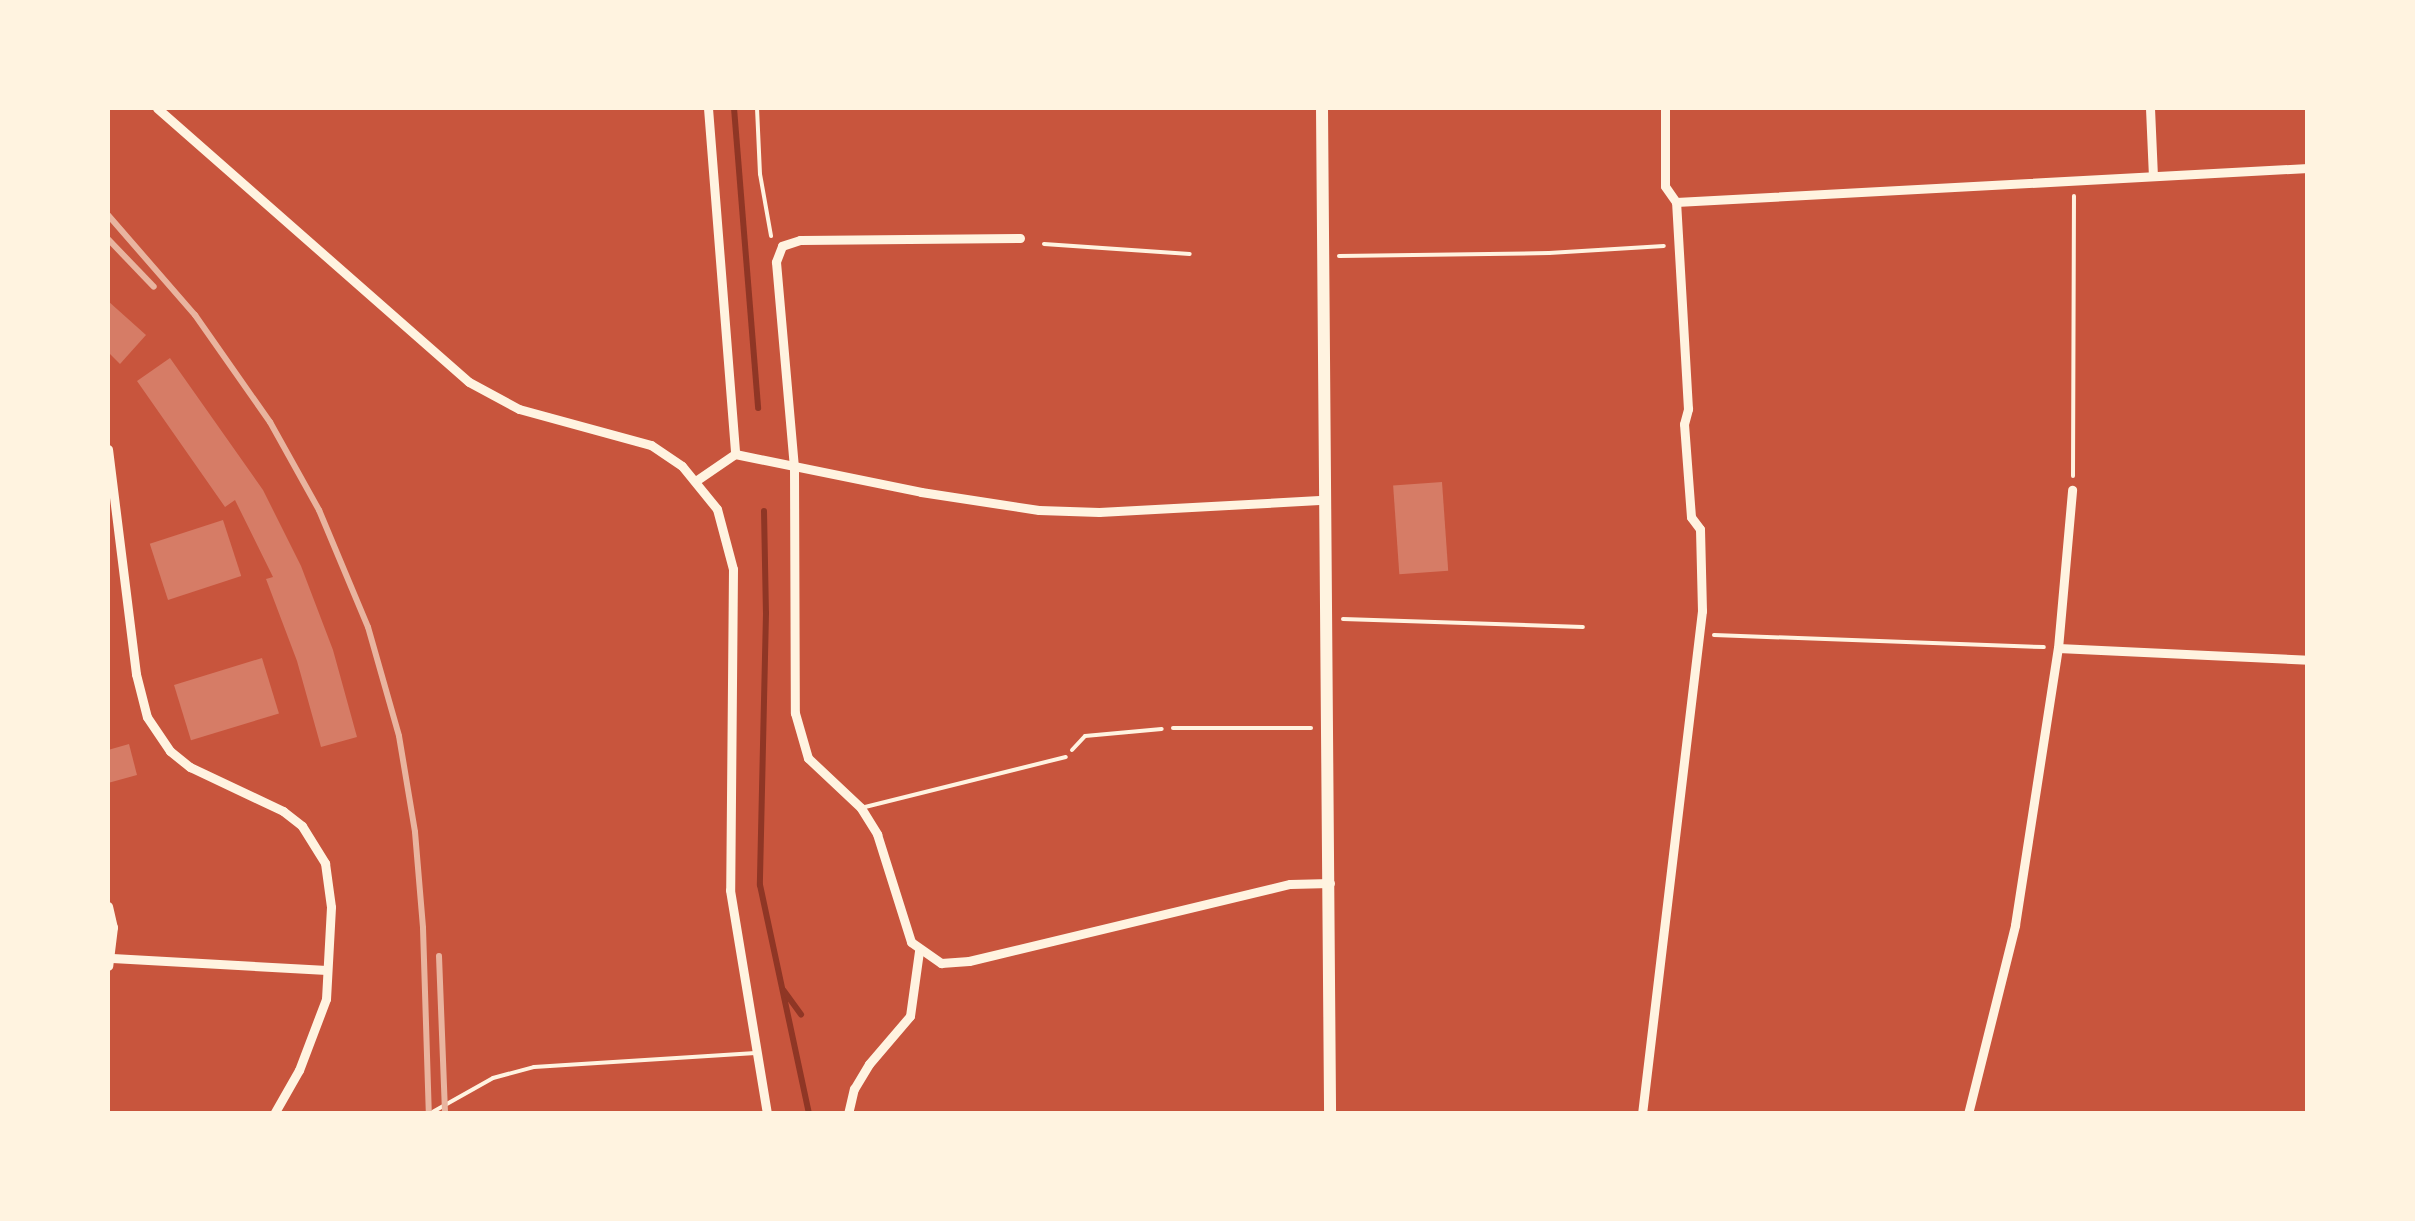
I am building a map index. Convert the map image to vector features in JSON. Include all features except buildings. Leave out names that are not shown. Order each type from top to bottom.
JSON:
[{"type":"main road","points":[[1322,108],[1330,1114]]},
{"type":"street","points":[[161,111],[178,108]]},
{"type":"street","points":[[708,108],[735,454]]},
{"type":"street","points":[[1642,1114],[1699,632],[1700,529],[1691,517],[1679,246],[1676,202],[1665,186],[1665,108]]},
{"type":"street","points":[[2150,108],[2153,176]]},
{"type":"street","points":[[161,111],[484,392],[540,416],[636,438],[663,451],[697,480],[717,508],[732,554],[728,854],[736,932],[767,1114]]},
{"type":"street","points":[[1676,202],[2308,168]]},
{"type":"street","points":[[848,1114],[854,1089],[869,1064],[910,1016],[918,951],[904,925],[877,834],[862,808],[808,758],[798,738],[794,713],[794,467],[776,262],[782,246],[800,240],[1020,238]]},
{"type":"street","points":[[108,449],[136,674],[147,717],[158,738],[190,767],[283,811],[315,842],[330,885],[326,999],[299,1070],[274,1114]]},
{"type":"street","points":[[697,480],[735,454],[1039,510],[1099,512],[1324,500]]},
{"type":"street","points":[[1968,1114],[2012,942],[2058,648],[2072,490]]},
{"type":"street","points":[[2058,648],[2308,660]]},
{"type":"street","points":[[918,951],[956,964],[1234,896],[1290,884],[1330,883]]},
{"type":"street","points":[[108,906],[113,926],[110,962],[327,970]]},
{"type":"lane","points":[[1174,728],[1311,728]]},
{"type":"lane","points":[[862,808],[1066,757]]},
{"type":"lane","points":[[429,1114],[492,1078],[534,1067],[756,1053]]},
{"type":"path","points":[[757,108],[770,235],[782,246]]},
{"type":"path","points":[[2072,490],[2074,181]]},
{"type":"path","points":[[1044,244],[1190,254]]},
{"type":"path","points":[[1322,256],[1550,254],[1679,246]]},
{"type":"path","points":[[1343,619],[1583,627]]},
{"type":"path","points":[[1699,632],[2058,648]]},
{"type":"path","points":[[1066,757],[1085,736],[1174,728]]},
{"type":"waterway","points":[[734,108],[758,408]]},
{"type":"waterway","points":[[764,511],[766,613],[760,885],[809,1114]]},
{"type":"waterway","points":[[784,991],[801,1014]]},
{"type":"railway","points":[[108,215],[195,315],[270,422],[319,510],[368,627],[399,736],[415,832],[423,928],[429,1114]]},
{"type":"railway","points":[[108,239],[154,287]]},
{"type":"railway","points":[[439,956],[445,1114]]}]
